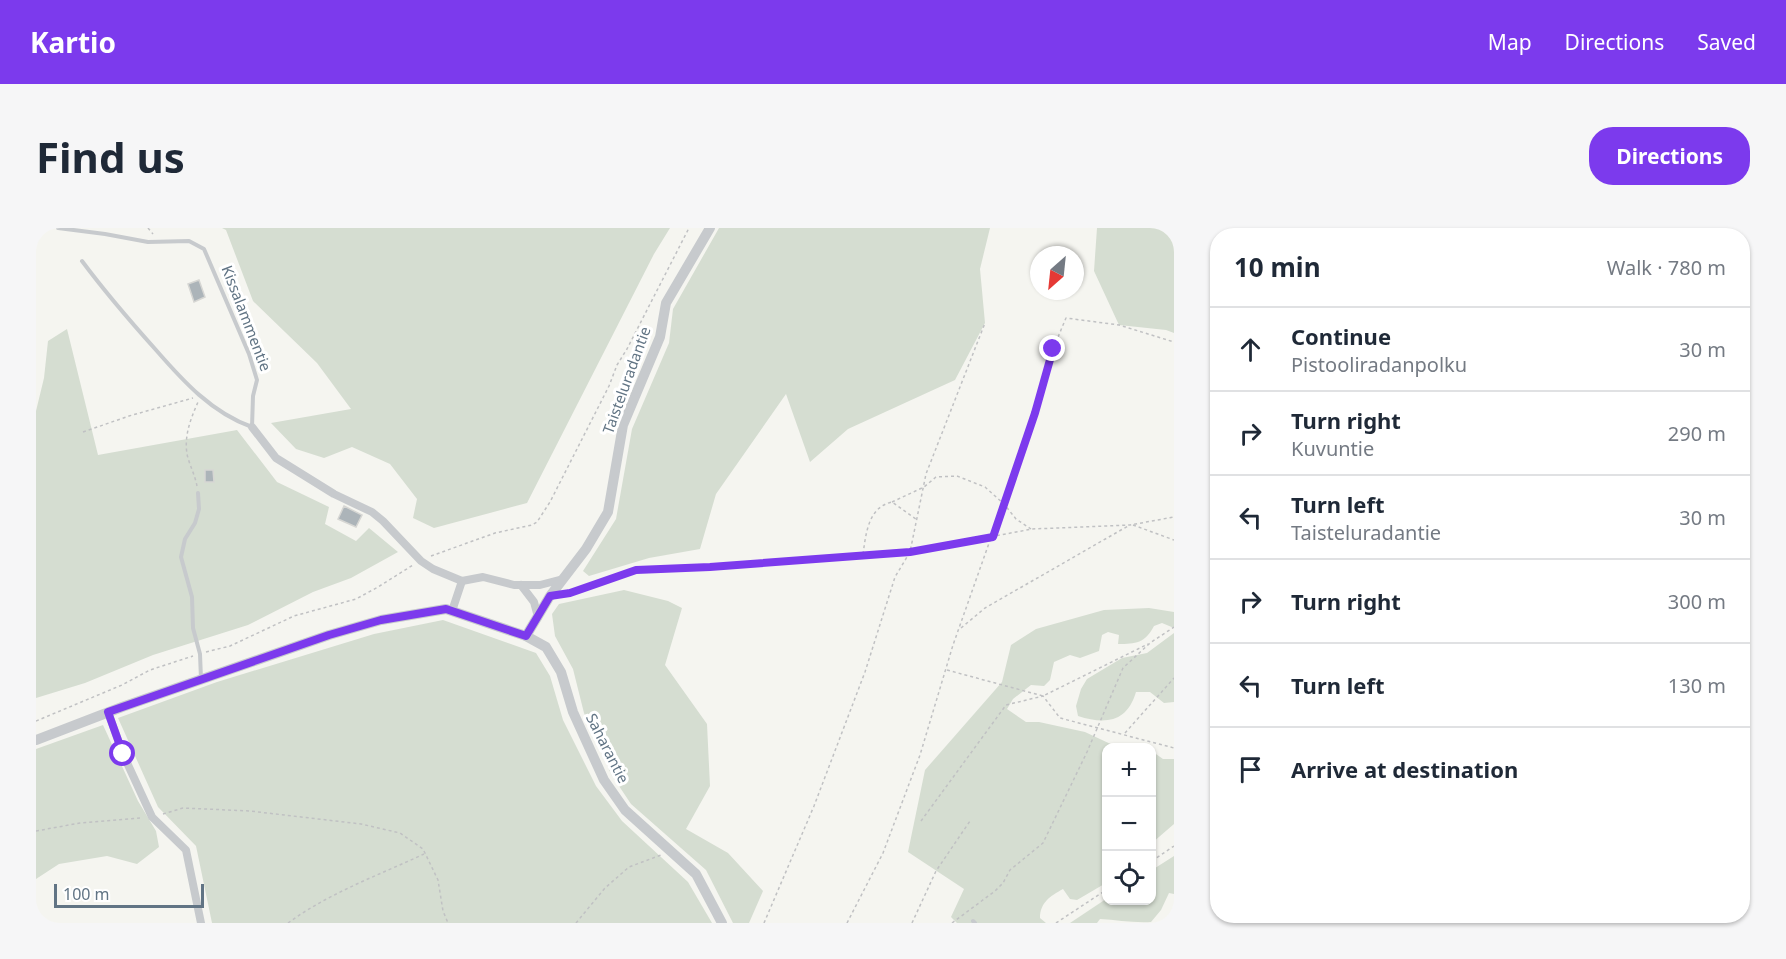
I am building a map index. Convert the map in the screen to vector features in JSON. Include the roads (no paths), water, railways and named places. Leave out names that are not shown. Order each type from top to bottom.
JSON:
[{"type":"street","name":"Taisteluradantie","points":[[526,636],[550,596],[586,549],[608,512],[612,475],[623,425],[660,337],[666,303],[710,228]]},
{"type":"street","points":[[252,427],[276,458],[334,494],[372,513],[383,521],[421,561],[433,569],[462,581],[483,577],[521,585],[540,585],[563,579]]},
{"type":"street","points":[[36,740],[108,712],[329,635],[381,620],[446,609],[452,611],[462,581]]},
{"type":"street","points":[[521,585],[534,602],[538,617]]},
{"type":"street","name":"Saharantie","points":[[452,611],[526,636],[546,647],[561,672],[573,712],[604,780],[625,810],[696,874],[722,923]]},
{"type":"street","points":[[108,712],[123,754],[152,817],[186,850],[201,923]]},
{"type":"lane","name":"Kissalammentie","points":[[58,228],[148,242],[189,241],[204,249],[249,354],[257,380],[253,396],[252,427]]},
{"type":"lane","points":[[82,261],[116,306],[190,389],[234,421],[252,427]]},
{"type":"lane","points":[[198,493],[199,509],[195,523],[185,540],[181,557],[192,597],[193,628],[200,654],[201,680]]}]
